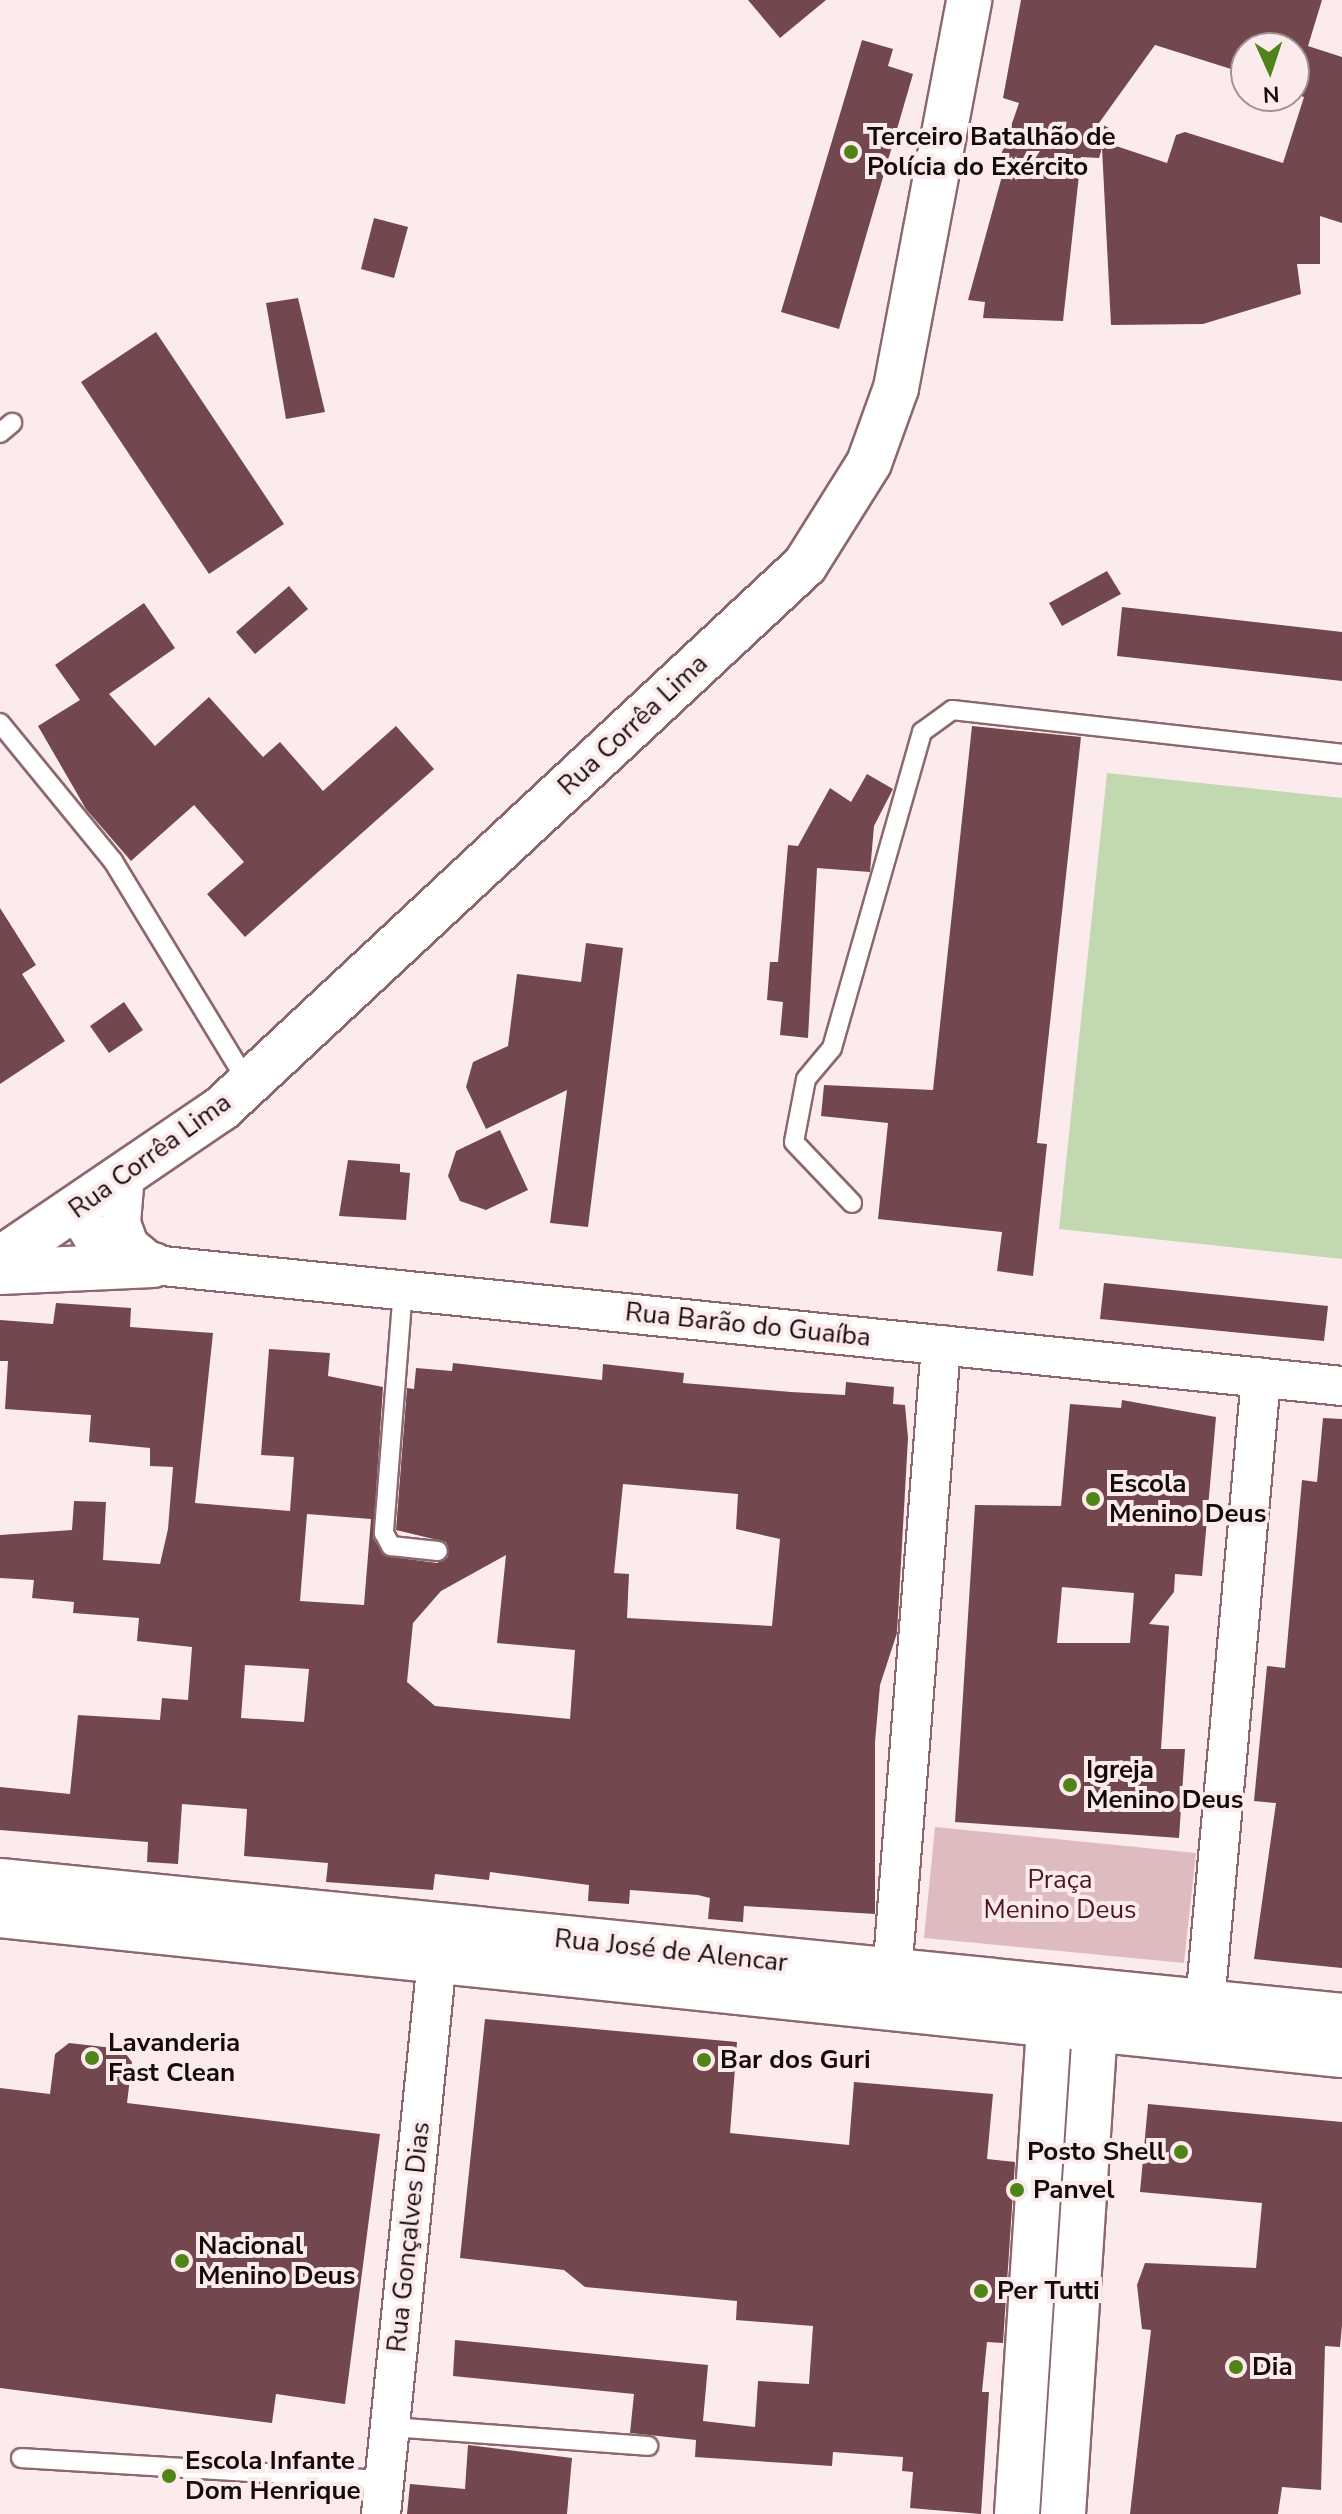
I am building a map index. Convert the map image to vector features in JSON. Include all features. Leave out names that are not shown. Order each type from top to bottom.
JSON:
[{"type":"main road","name":"Rua Corrêa Lima","points":[[0,1259],[76,1210],[248,1083],[805,565],[869,463],[896,388],[969,0]]},
{"type":"main road","points":[[0,1272],[153,1265]]},
{"type":"main road","name":"Rua José de Alencar","points":[[0,1881],[892,1975],[1050,2006]]},
{"type":"main road","points":[[0,1903],[76,1888]]},
{"type":"main road","name":"Rua José de Alencar","points":[[0,1915],[808,1999],[1096,2010],[1342,2055]]},
{"type":"main road","points":[[375,1919],[437,1960],[517,1934]]},
{"type":"main road","name":"Rua José de Alencar","points":[[1096,2010],[1205,2003],[1342,2016]]},
{"type":"main road","points":[[1017,2514],[1050,2006]]},
{"type":"main road","points":[[1063,2514],[1096,2010]]},
{"type":"street","points":[[125,1175],[121,1223],[129,1245],[153,1265]]},
{"type":"street","name":"Rua Barão do Guaíba","points":[[76,1210],[99,1248],[153,1265],[1342,1386]]},
{"type":"street","points":[[808,1999],[892,1975],[941,1345]]},
{"type":"street","points":[[1205,2003],[1261,1378]]},
{"type":"street","name":"Rua Gonçalves Dias","points":[[383,2497],[437,1960]]},
{"type":"lane","points":[[852,1203],[794,1142],[806,1079],[832,1048],[922,732],[952,710],[1342,754]]},
{"type":"lane","points":[[0,723],[113,861],[248,1083]]},
{"type":"lane","points":[[403,1289],[384,1533],[391,1546],[438,1551]]},
{"type":"lane","points":[[390,2427],[648,2446]]},
{"type":"lane","points":[[21,2458],[383,2497]]},
{"type":"green space","name":"Praça Menino Deus","points":[[935,1827],[1196,1853],[1184,1963],[924,1938]]},
{"type":"shaded area","points":[[1107,773],[1342,798],[1342,1259],[1059,1229]]},
{"type":"building","points":[[748,0],[826,0],[780,38]]},
{"type":"building","points":[[1021,0],[1322,0],[1310,39],[1310,32],[1230,32],[1230,69],[1155,45],[1099,123],[1109,128],[1104,142],[1167,163],[1176,135],[1185,132],[1283,163],[1299,112],[1310,112],[1310,47],[1342,57],[1342,223],[1320,216],[1320,264],[1297,264],[1301,294],[1203,324],[1111,325],[1102,148],[1099,158],[1081,157],[1063,321],[983,318],[985,302],[968,300],[1002,176],[994,175],[1019,103],[1003,98]]},
{"type":"building","points":[[862,40],[893,49],[888,66],[913,74],[839,329],[781,312]]},
{"type":"building","points":[[374,218],[408,227],[394,278],[361,269]]},
{"type":"building","points":[[298,298],[325,412],[286,419],[266,303]]},
{"type":"building","points":[[156,332],[284,524],[209,574],[81,382]]},
{"type":"building","points":[[1107,571],[1121,594],[1062,626],[1049,603]]},
{"type":"building","points":[[289,586],[308,609],[255,654],[236,632]]},
{"type":"building","points":[[144,603],[175,648],[109,694],[155,746],[209,697],[263,757],[280,742],[323,791],[396,726],[434,769],[245,937],[207,894],[244,862],[194,805],[131,861],[86,809],[38,726],[80,700],[55,665]]},
{"type":"building","points":[[1122,607],[1342,632],[1342,681],[1117,656]]},
{"type":"building","points":[[972,726],[1081,737],[1037,1143],[1047,1144],[1033,1276],[997,1271],[1002,1232],[878,1219],[888,1123],[821,1116],[824,1085],[933,1090]]},
{"type":"building","points":[[867,774],[893,789],[874,826],[870,872],[817,868],[808,1038],[780,1035],[783,1002],[767,1000],[770,962],[778,962],[788,845],[798,846],[830,788],[851,802]]},
{"type":"building","points":[[0,908],[36,965],[22,974],[65,1041],[0,1084]]},
{"type":"building","points":[[586,943],[623,948],[588,1227],[550,1223],[567,1090],[486,1129],[466,1087],[473,1062],[508,1046],[517,974],[581,982]]},
{"type":"building","points":[[124,1002],[143,1030],[109,1053],[90,1026]]},
{"type":"building","points":[[500,1130],[528,1190],[486,1210],[460,1201],[448,1176],[456,1151]]},
{"type":"building","points":[[348,1160],[400,1164],[400,1172],[410,1173],[406,1220],[339,1216]]},
{"type":"building","points":[[1104,1283],[1328,1306],[1324,1341],[1100,1319]]},
{"type":"building","points":[[56,1303],[131,1308],[130,1327],[213,1333],[195,1503],[290,1511],[294,1457],[261,1455],[269,1349],[330,1353],[328,1376],[383,1387],[373,1538],[385,1556],[437,1563],[448,1557],[446,1542],[396,1530],[407,1388],[414,1389],[416,1368],[452,1371],[453,1363],[602,1380],[603,1364],[684,1373],[683,1383],[791,1392],[845,1395],[846,1382],[894,1387],[893,1404],[905,1405],[908,1438],[897,1633],[880,1685],[875,1742],[875,1914],[744,1906],[743,1922],[708,1919],[710,1898],[698,1895],[630,1890],[629,1904],[588,1901],[589,1885],[490,1872],[489,1880],[435,1874],[433,1890],[326,1882],[328,1863],[244,1856],[247,1809],[182,1804],[178,1864],[147,1862],[148,1842],[0,1830],[0,1787],[70,1794],[78,1715],[160,1720],[162,1698],[188,1700],[192,1647],[137,1641],[139,1618],[73,1613],[74,1602],[32,1598],[34,1580],[0,1578],[0,1535],[72,1530],[74,1501],[106,1502],[103,1560],[160,1564],[168,1529],[173,1467],[150,1466],[150,1448],[89,1442],[91,1415],[5,1409],[8,1361],[0,1361],[0,1320],[53,1324]],"holes":[[[623,1484],[738,1494],[736,1529],[780,1539],[772,1626],[627,1618],[629,1574],[614,1573]],[[307,1514],[371,1519],[364,1605],[300,1601]],[[506,1555],[497,1643],[575,1650],[570,1719],[435,1706],[407,1682],[413,1623],[441,1591]],[[245,1665],[309,1669],[304,1722],[241,1718]]]},
{"type":"building","points":[[1122,1400],[1216,1417],[1202,1576],[1175,1574],[1174,1592],[1149,1624],[1169,1626],[1161,1749],[1185,1749],[1179,1838],[955,1822],[975,1505],[1061,1506],[1070,1404],[1121,1408]],"holes":[[[1062,1587],[1134,1593],[1130,1643],[1057,1643]]]},
{"type":"building","points":[[1323,1418],[1342,1419],[1342,1968],[1254,1959],[1276,1803],[1254,1801],[1267,1666],[1285,1668],[1302,1480],[1317,1482]]},
{"type":"building","points":[[485,2019],[737,2042],[730,2133],[849,2145],[854,2082],[993,2094],[987,2159],[1015,2162],[1003,2343],[987,2342],[982,2392],[989,2392],[981,2514],[910,2508],[913,2472],[902,2471],[903,2457],[833,2452],[832,2466],[695,2457],[696,2440],[630,2433],[634,2394],[453,2376],[455,2340],[708,2365],[703,2421],[755,2427],[758,2381],[809,2384],[813,2326],[736,2320],[737,2301],[585,2287],[564,2270],[460,2258]]},
{"type":"building","name":"Nacional Menino Deus","points":[[69,2043],[122,2049],[132,2062],[127,2103],[380,2134],[345,2404],[276,2394],[272,2423],[0,2388],[0,2088],[50,2094],[55,2054]]},
{"type":"building","points":[[1148,2104],[1342,2122],[1342,2325],[1340,2347],[1325,2346],[1321,2490],[1282,2487],[1278,2514],[1130,2514],[1151,2330],[1142,2329],[1137,2285],[1145,2263],[1256,2268],[1262,2203],[1140,2192]]},
{"type":"building","points":[[468,2445],[572,2458],[567,2514],[407,2514],[410,2484],[465,2489]]},
{"type":"place","name":"Terceiro Batalhão de Polícia do Exército","points":[[851,152]]},
{"type":"place","name":"Escola Menino Deus","points":[[1093,1499]]},
{"type":"place","name":"Igreja Menino Deus","points":[[1070,1785]]},
{"type":"place","name":"Lavanderia Fast Clean","points":[[92,2058]]},
{"type":"place","name":"Bar dos Guri","points":[[704,2060]]},
{"type":"place","name":"Posto Shell","points":[[1181,2152]]},
{"type":"place","name":"Panvel","points":[[1017,2190]]},
{"type":"place","name":"Nacional Menino Deus","points":[[182,2261]]},
{"type":"place","name":"Per Tutti","points":[[981,2291]]},
{"type":"place","name":"Dia","points":[[1236,2367]]},
{"type":"place","name":"Escola Infante Dom Henrique","points":[[169,2476]]}]
